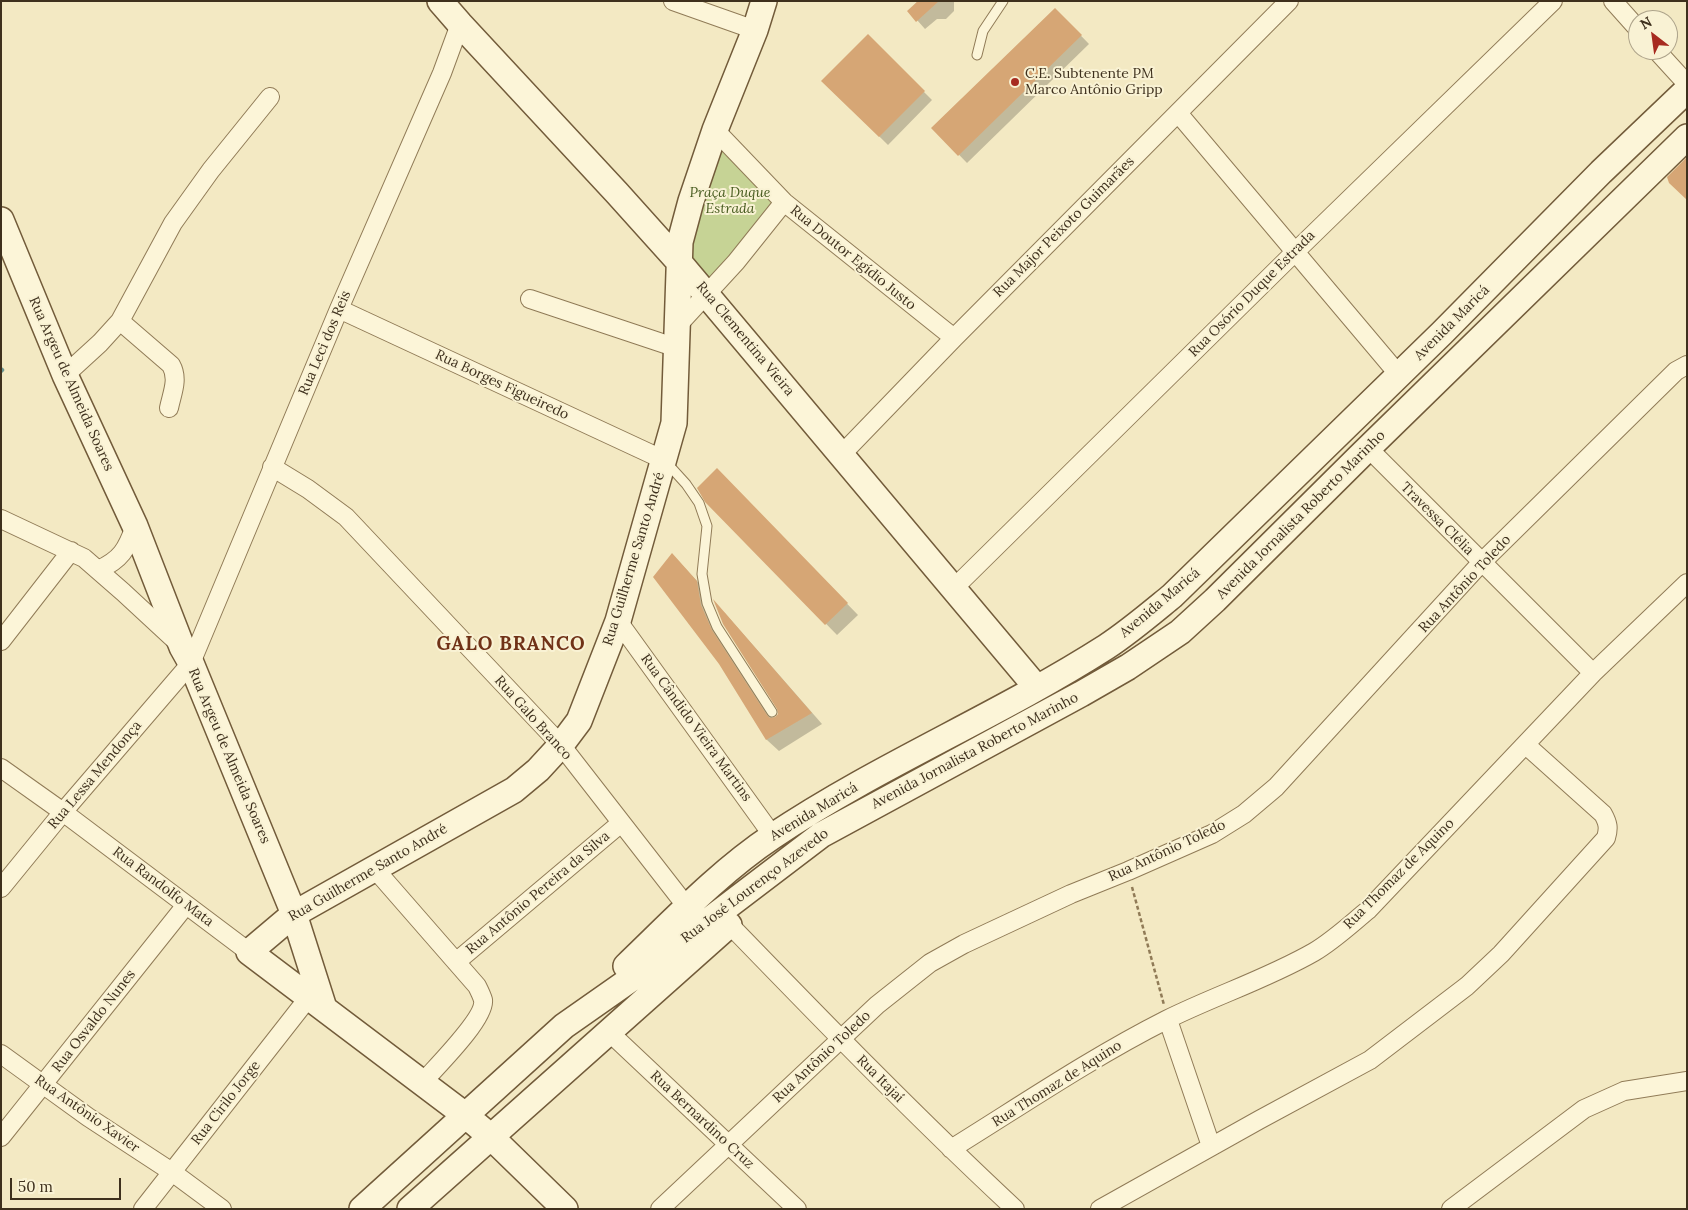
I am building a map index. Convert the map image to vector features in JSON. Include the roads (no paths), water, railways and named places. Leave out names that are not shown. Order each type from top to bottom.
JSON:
[{"type":"street","name":"Rua Clementina Vieira","points":[[440,1],[617,193],[707,294],[1037,688]]},
{"type":"street","points":[[673,1],[755,30]]},
{"type":"street","name":"Rua Guilherme Santo André","points":[[249,952],[294,914],[514,790],[538,770],[561,745],[579,721],[618,621],[674,423],[680,242],[691,201],[715,130],[755,30],[764,1]]},
{"type":"street","name":"Rua Osório Duque Estrada","points":[[954,588],[1553,1]]},
{"type":"street","points":[[1613,1],[1628,18]]},
{"type":"street","name":"Rua Major Peixoto Guimarães","points":[[842,454],[954,338],[1178,113],[1282,3]]},
{"type":"street","name":"Rua Leci dos Reis","points":[[186,655],[272,466],[442,73],[460,24]]},
{"type":"street","points":[[1665,60],[1687,84]]},
{"type":"street","name":"Avenida Maricá","points":[[564,1026],[735,864],[773,836],[842,794],[1037,688],[1106,647],[1136,626],[1172,596],[1442,333],[1601,172],[1687,90]]},
{"type":"street","points":[[65,375],[100,343],[120,321],[173,223],[211,170],[270,97]]},
{"type":"street","points":[[1178,113],[1399,375]]},
{"type":"street","name":"Rua Doutor Egídio Justo","points":[[715,130],[784,202],[954,338]]},
{"type":"street","name":"Avenida Jornalista Roberto Marinho","points":[[856,816],[1128,668],[1180,632],[1215,600],[1687,137]]},
{"type":"street","points":[[530,299],[678,336],[707,294],[736,262],[784,202]]},
{"type":"street","name":"Rua Argeu de Almeida Soares","points":[[1,220],[65,375],[135,526],[186,655],[294,914],[316,1002]]},
{"type":"street","name":"Rua Borges Figueiredo","points":[[339,309],[664,460]]},
{"type":"street","points":[[120,321],[171,365],[175,371],[176,380],[169,408]]},
{"type":"street","name":"Rua Antônio Toledo","points":[[660,1209],[877,1005],[930,963],[964,944],[1062,898],[1212,834],[1244,814],[1276,787],[1482,563],[1676,371],[1687,364]]},
{"type":"street","name":"Travessa Clélia","points":[[1368,448],[1593,673]]},
{"type":"street","name":"Rua Galo Branco","points":[[272,466],[346,517],[561,745],[688,907]]},
{"type":"street","points":[[1,519],[84,558],[186,655]]},
{"type":"street","points":[[98,570],[110,565],[122,554],[135,526]]},
{"type":"street","points":[[1,641],[71,551]]},
{"type":"street","name":"Rua Thomaz de Aquino","points":[[951,1150],[1120,1044],[1293,963],[1315,951],[1344,931],[1368,910],[1593,673],[1687,583]]},
{"type":"street","name":"Rua Cândido Vieira Martins","points":[[618,621],[773,836]]},
{"type":"street","name":"Rua Lessa Mendonça","points":[[1,888],[186,655]]},
{"type":"street","points":[[1100,1209],[1211,1146],[1370,1060],[1468,986],[1501,954],[1606,838],[1608,830],[1607,823],[1602,814],[1526,745]]},
{"type":"street","name":"Rua Randolfo Mata","points":[[1,768],[63,812],[316,1002]]},
{"type":"street","name":"Rua José Lourenço Azevedo","points":[[410,1209],[729,924],[856,816]]},
{"type":"street","name":"Rua José Lourenço Azevedo","points":[[362,1209],[564,1026],[641,972],[821,835],[856,816]]},
{"type":"street","name":"Rua Antônio Pereira da Silva","points":[[456,962],[621,823]]},
{"type":"street","points":[[374,868],[477,986],[483,1000],[482,1010],[473,1025],[423,1082]]},
{"type":"street","name":"Rua Osvaldo Nunes","points":[[1,1138],[186,905]]},
{"type":"street","name":"Rua Itajaí","points":[[729,924],[840,1040],[951,1150],[1015,1209]]},
{"type":"street","points":[[316,1002],[465,1115],[490,1136],[564,1209]]},
{"type":"street","name":"Rua Cirilo Jorge","points":[[143,1209],[316,1002]]},
{"type":"street","points":[[1168,1020],[1211,1146]]},
{"type":"street","name":"Rua Bernardino Cruz","points":[[608,1031],[796,1209]]},
{"type":"street","name":"Rua Antônio Xavier","points":[[1,1054],[88,1117],[172,1172],[222,1209]]},
{"type":"street","points":[[1451,1209],[1584,1109],[1624,1091],[1687,1081]]},
{"type":"lane","points":[[977,55],[982,31],[1003,1]]},
{"type":"lane","points":[[664,460],[686,484],[699,503],[707,526],[702,574],[707,603],[717,627],[772,712]]},
{"type":"place","name":"C.E. Subtenente PM Marco Antônio Gripp","points":[[1015,82]]},
{"type":"district","name":"GALO BRANCO","points":[[511,645]]},
{"type":"park label","name":"Praça Duque Estrada","points":[[730,202]]}]
